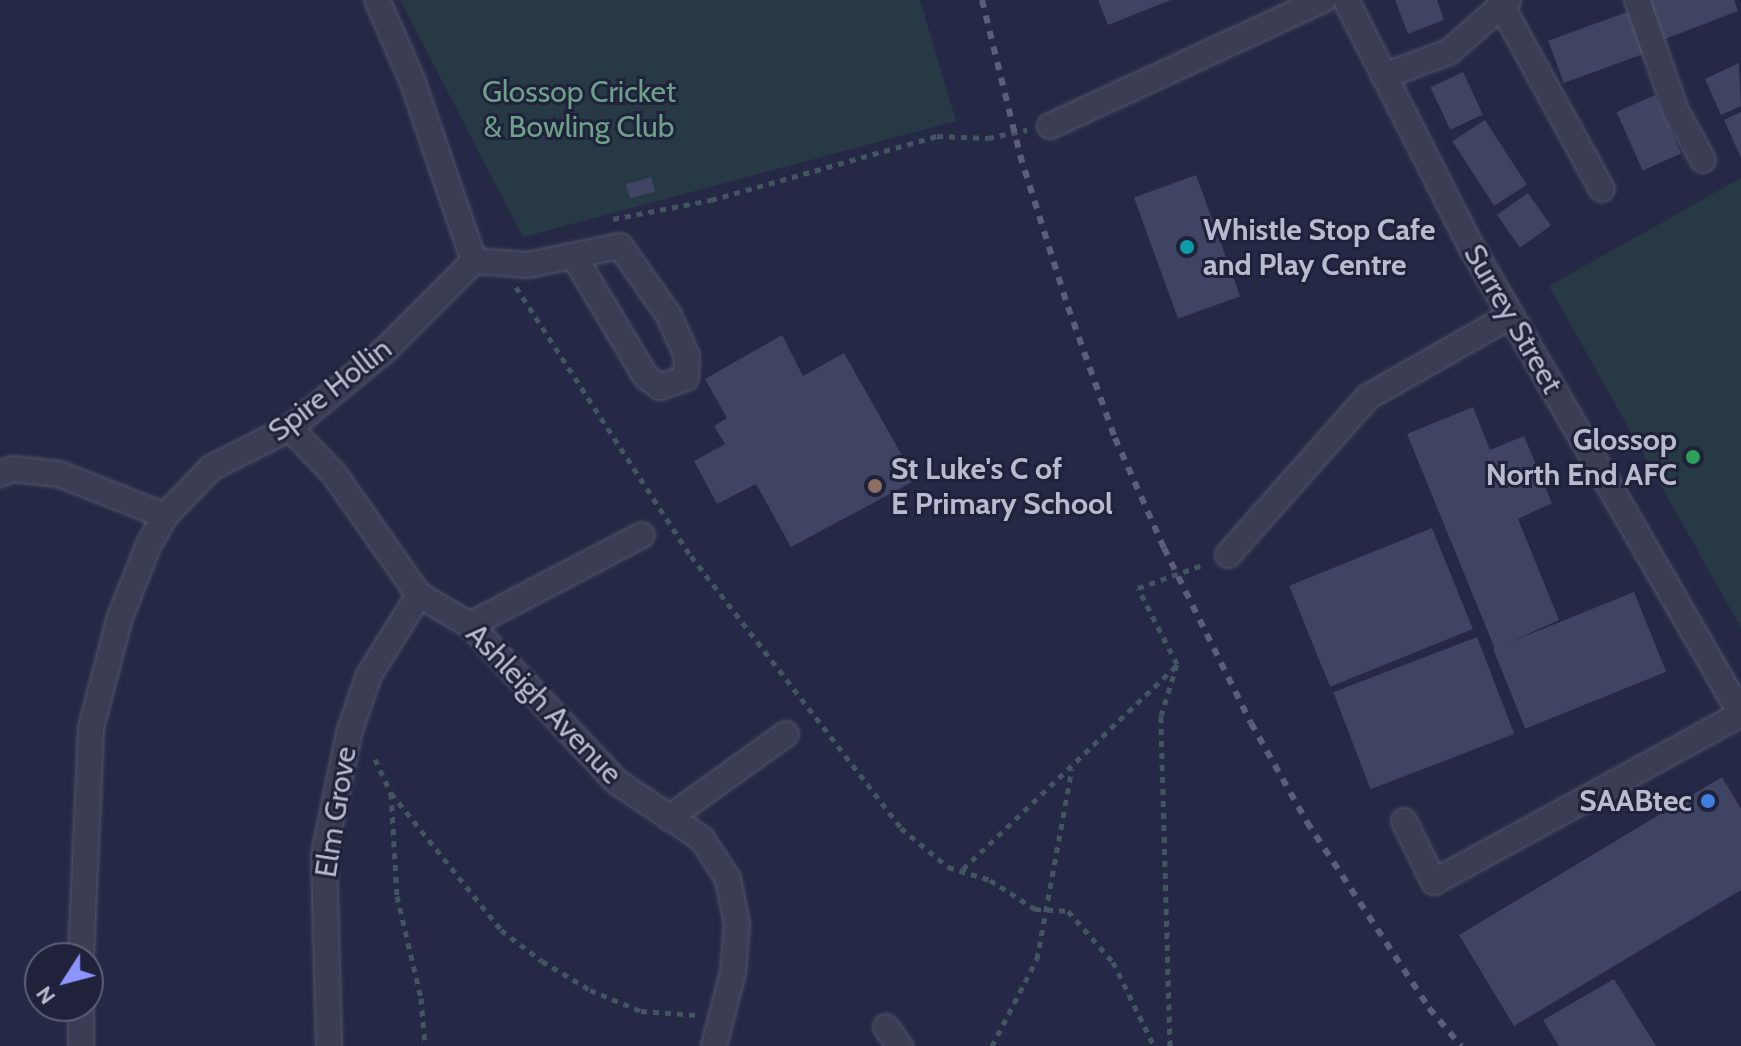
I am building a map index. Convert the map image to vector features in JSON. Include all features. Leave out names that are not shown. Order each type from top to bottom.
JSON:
[{"type":"street","points":[[377,0],[412,80],[474,261],[528,265],[620,246],[668,314],[687,356],[686,378],[675,386],[660,387],[646,377],[574,256]]},
{"type":"street","points":[[1050,126],[1323,0]]},
{"type":"street","name":"Surrey Street","points":[[1346,0],[1510,316],[1741,714]]},
{"type":"street","points":[[1637,0],[1676,111],[1703,160]]},
{"type":"street","points":[[1384,76],[1449,52],[1483,27],[1504,2],[1602,189]]},
{"type":"street","name":"Spire Hollin","points":[[82,942],[91,728],[120,617],[165,516],[211,468],[290,428],[383,352],[474,261]]},
{"type":"street","points":[[1228,555],[1368,397],[1510,316]]},
{"type":"street","name":"Ashleigh Avenue","points":[[290,428],[334,474],[419,595],[470,625],[617,782],[702,839],[728,879],[737,924],[724,1012],[714,1046]]},
{"type":"street","points":[[0,474],[13,469],[59,474],[165,516]]},
{"type":"street","points":[[470,625],[642,535]]},
{"type":"street","name":"Elm Grove","points":[[329,1046],[324,855],[349,733],[369,675],[419,595]]},
{"type":"street","points":[[1404,821],[1434,882],[1741,714]]},
{"type":"street","points":[[669,818],[786,734]]},
{"type":"street","points":[[81,1022],[81,1046]]},
{"type":"path","points":[[610,220],[711,200],[937,136],[988,138],[1050,126]]},
{"type":"path","points":[[511,280],[622,456],[723,599],[901,828],[948,867],[963,869],[1047,911],[1068,911],[1113,962],[1154,1046]]},
{"type":"path","points":[[1170,1046],[1161,716],[1177,664],[1138,588],[1228,555]]},
{"type":"path","points":[[963,869],[1177,664]]},
{"type":"path","points":[[375,759],[391,793],[501,930],[542,961],[590,990],[641,1011],[724,1012]]},
{"type":"path","points":[[992,1046],[1037,959],[1072,767]]},
{"type":"path","points":[[391,793],[395,884],[421,998],[425,1046]]},
{"type":"green space","name":"Glossop Cricket & Bowling Club","points":[[400,0],[920,0],[956,121],[523,237]]},
{"type":"green space","name":"Glossop North End AFC","points":[[1741,178],[1741,628],[1549,286]]},
{"type":"building","points":[[1098,0],[1171,0],[1108,25]]},
{"type":"building","points":[[1395,0],[1437,0],[1444,20],[1408,34]]},
{"type":"building","points":[[1652,0],[1734,0],[1738,11],[1660,41],[1645,3]]},
{"type":"building","points":[[1630,11],[1645,53],[1564,83],[1548,41]]},
{"type":"building","points":[[1739,63],[1741,106],[1721,115],[1705,79]]},
{"type":"building","points":[[1463,72],[1483,115],[1450,130],[1430,87]]},
{"type":"building","points":[[1655,95],[1681,153],[1643,171],[1617,112]]},
{"type":"building","points":[[1741,112],[1741,158],[1724,120]]},
{"type":"building","points":[[1485,120],[1527,185],[1494,206],[1452,141]]},
{"type":"building","name":"Whistle Stop Cafe and Play Centre","points":[[1196,175],[1240,296],[1178,319],[1134,198]]},
{"type":"building","points":[[651,177],[655,191],[630,199],[626,184]]},
{"type":"building","points":[[1528,193],[1551,226],[1520,248],[1497,215]]},
{"type":"building","points":[[782,335],[803,376],[844,353],[916,480],[791,547],[756,484],[717,504],[694,461],[725,444],[714,426],[727,418],[705,379]]},
{"type":"building","points":[[1473,407],[1490,450],[1524,436],[1552,503],[1518,519],[1559,620],[1495,649],[1407,434]]},
{"type":"building","points":[[1432,528],[1473,629],[1330,687],[1289,586]]},
{"type":"building","points":[[1634,592],[1666,672],[1525,729],[1493,649]]},
{"type":"building","points":[[1477,637],[1514,734],[1370,789],[1333,692]]},
{"type":"building","points":[[1722,777],[1741,809],[1741,890],[1514,1026],[1459,935]]},
{"type":"building","points":[[1614,979],[1656,1046],[1559,1046],[1543,1020]]},
{"type":"railway","points":[[982,0],[1020,155],[1068,307],[1115,438],[1164,548],[1251,723],[1307,822],[1429,1008],[1461,1046]]},
{"type":"place","name":"Whistle Stop Cafe and Play Centre","points":[[1187,247]]},
{"type":"place","name":"Glossop North End AFC","points":[[1693,457]]},
{"type":"place","name":"St Luke's C of E Primary School","points":[[875,486]]},
{"type":"place","name":"SAABtec","points":[[1708,801]]}]
